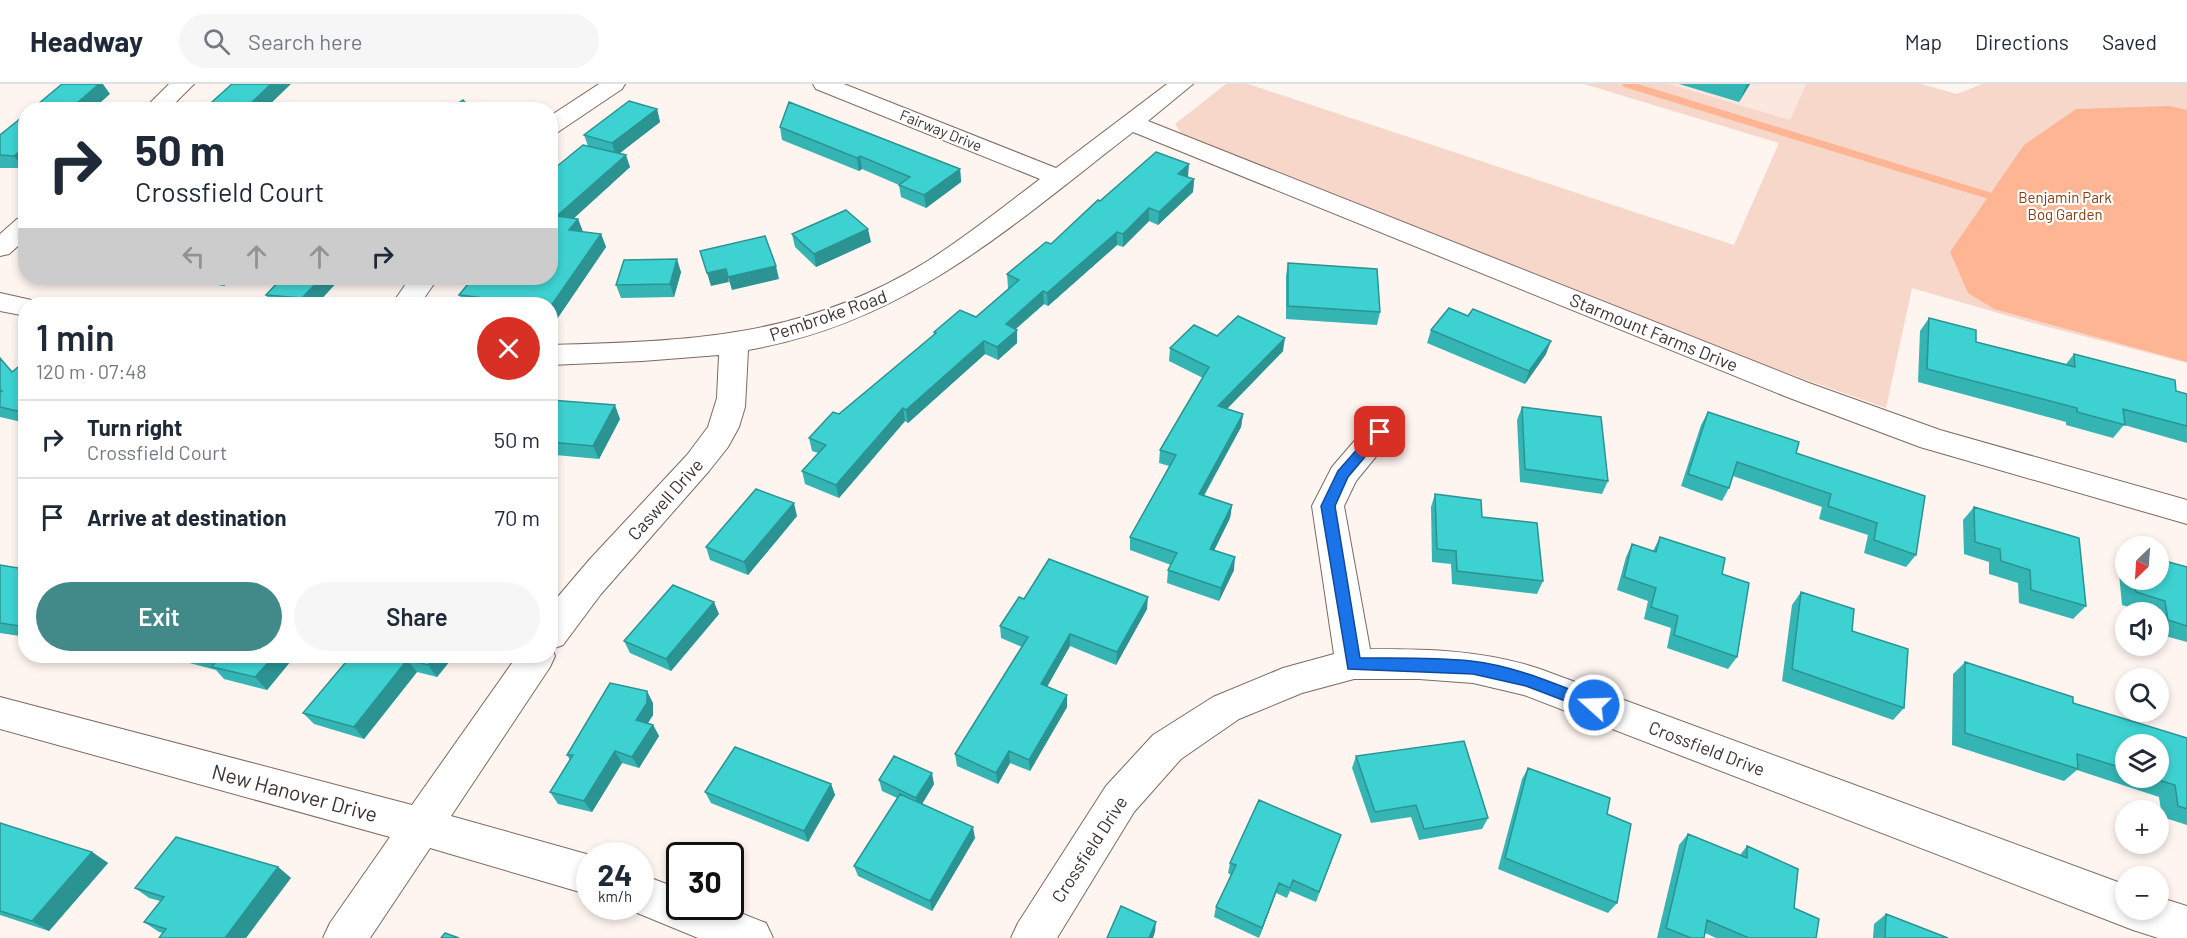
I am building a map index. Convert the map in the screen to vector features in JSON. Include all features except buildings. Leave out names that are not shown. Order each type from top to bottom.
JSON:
[{"type":"street","points":[[163,102],[183,84]]},
{"type":"street","points":[[558,122],[614,84]]},
{"type":"street","name":"Fairway Drive","points":[[824,84],[1057,177]]},
{"type":"street","name":"Pembroke Road","points":[[558,354],[734,343],[795,329],[864,307],[931,272],[960,252],[1182,84]]},
{"type":"street","name":"Starmount Farms Drive","points":[[1131,123],[1798,390],[1931,439],[2187,512]]},
{"type":"street","points":[[0,248],[18,232]]},
{"type":"street","points":[[0,302],[18,305]]},
{"type":"street","name":"Caswell Drive","points":[[558,623],[571,604],[690,471],[719,435],[728,418],[732,400],[734,343]]},
{"type":"street","points":[[1354,664],[1328,506],[1343,475],[1380,432]]},
{"type":"street","points":[[345,938],[532,663]]},
{"type":"street","name":"Crossfield Drive","points":[[1033,938],[1120,799],[1167,747],[1226,708],[1296,679],[1354,664],[1419,664],[1473,668],[1527,680],[2115,902]]},
{"type":"street","name":"New Hanover Drive","points":[[0,713],[420,826],[576,871]]},
{"type":"street","points":[[654,900],[751,938]]},
{"type":"street","points":[[2166,920],[2187,927]]},
{"type":"shaded area","points":[[1669,84],[1806,84],[1790,120]]},
{"type":"shaded area","points":[[2169,106],[2187,110],[2187,362],[1994,309],[1968,293],[1950,252],[2024,145],[2076,109]]},
{"type":"green space","name":"Benjamin Park Bog Garden","points":[[1226,84],[1248,84],[1734,245],[1779,143],[1584,84],[1669,84],[1790,120],[1806,84],[1921,84],[1957,94],[1982,84],[2187,84],[2187,363],[2029,322],[1912,288],[1886,408],[1762,364],[1181,133],[1175,124]]},
{"type":"waterway","points":[[1626,84],[2000,199]]},
{"type":"route","points":[[1380,432],[1343,475],[1328,506],[1354,664],[1419,664],[1473,668],[1527,680],[1594,705]]}]
